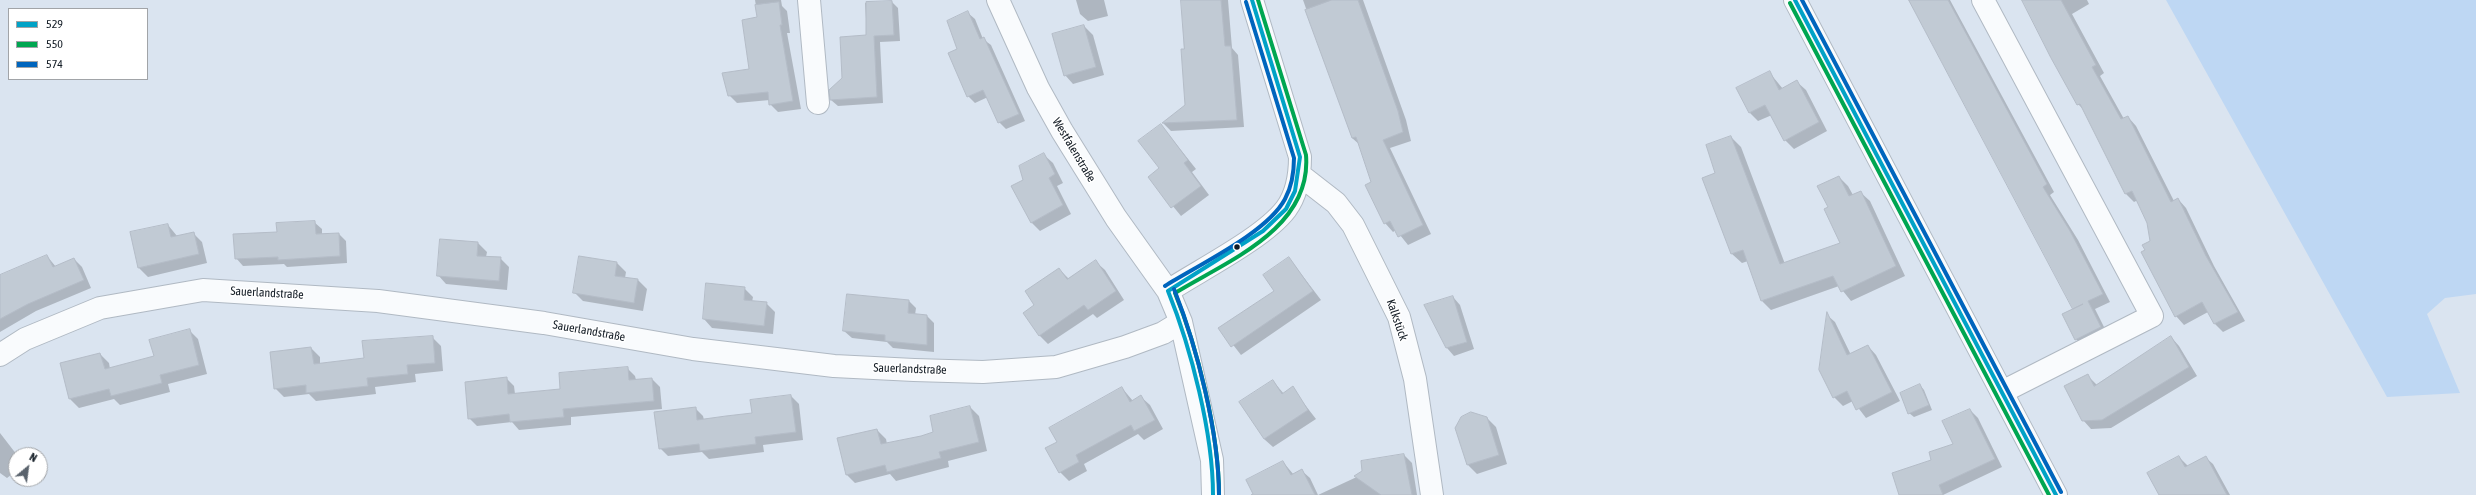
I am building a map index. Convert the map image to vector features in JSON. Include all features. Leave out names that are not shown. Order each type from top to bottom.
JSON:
[{"type":"street","points":[[809,0],[818,103]]},
{"type":"street","name":"Westfalenstraße","points":[[998,0],[1038,88],[1062,131],[1116,218],[1168,291],[1181,322],[1212,460],[1213,495]]},
{"type":"street","points":[[1168,291],[1270,226],[1286,209],[1300,175],[1300,157],[1252,0]]},
{"type":"street","points":[[1795,0],[2056,495]]},
{"type":"street","points":[[1983,0],[2152,316],[2002,392]]},
{"type":"street","name":"Kalkstück","points":[[1300,175],[1336,203],[1353,225],[1399,317],[1415,378],[1432,495]]},
{"type":"street","name":"Sauerlandstraße","points":[[0,355],[25,339],[100,308],[203,290],[378,301],[544,323],[708,351],[834,366],[914,370],[983,372],[1056,367],[1125,347],[1163,333],[1181,322]]},
{"type":"shaded area","points":[[2166,0],[2476,0],[2476,294],[2445,298],[2427,314],[2460,393],[2387,397]]},
{"type":"building","points":[[1181,0],[1221,0],[1225,46],[1231,46],[1237,120],[1162,123],[1185,105],[1181,49],[1184,49]]},
{"type":"building","points":[[1332,0],[1358,0],[1398,111],[1403,132],[1383,140],[1423,225],[1398,237],[1390,221],[1384,224],[1365,185],[1371,182],[1356,137],[1352,138],[1305,10]]},
{"type":"building","points":[[1909,0],[1948,0],[2047,184],[2043,187],[2070,231],[2103,294],[2088,301],[2101,327],[2075,340],[2062,314],[2073,309]]},
{"type":"building","points":[[2022,0],[2061,0],[2096,65],[2092,67],[2121,119],[2128,116],[2171,202],[2178,198],[2206,256],[2238,312],[2214,324],[2202,302],[2175,317],[2141,252],[2145,250],[2142,245],[2150,241],[2147,223],[2132,191],[2125,194],[2080,104],[2077,105],[2051,58]]},
{"type":"building","points":[[892,1],[894,35],[874,36],[877,97],[830,100],[829,90],[842,78],[840,37],[866,35],[866,2]]},
{"type":"building","points":[[779,2],[782,25],[780,25],[793,101],[769,105],[768,92],[728,96],[722,73],[749,69],[742,20],[757,17],[755,5]]},
{"type":"building","points":[[968,11],[980,39],[984,37],[1019,114],[998,123],[983,90],[967,97],[948,53],[957,49],[947,21]]},
{"type":"building","points":[[1084,25],[1096,67],[1064,76],[1052,34]]},
{"type":"building","points":[[1770,71],[1779,90],[1797,80],[1819,122],[1784,141],[1765,105],[1749,113],[1736,88]]},
{"type":"building","points":[[1161,124],[1188,160],[1184,163],[1201,186],[1171,208],[1148,177],[1159,168],[1138,141]]},
{"type":"building","points":[[1731,136],[1780,264],[1840,243],[1824,209],[1828,207],[1817,186],[1839,176],[1849,196],[1861,191],[1896,266],[1841,292],[1833,276],[1761,301],[1743,250],[1731,254],[1702,178],[1715,173],[1706,145]]},
{"type":"building","points":[[1044,153],[1055,174],[1049,178],[1063,205],[1031,223],[1011,186],[1023,180],[1019,166]]},
{"type":"building","points":[[315,221],[316,234],[339,233],[340,256],[278,260],[278,257],[235,259],[233,234],[277,232],[276,223]]},
{"type":"building","points":[[168,224],[171,237],[194,232],[199,254],[138,268],[130,232]]},
{"type":"building","points":[[440,239],[478,242],[477,256],[501,257],[499,281],[437,276]]},
{"type":"building","points":[[47,255],[53,267],[74,258],[84,280],[28,304],[0,319],[0,275]]},
{"type":"building","points":[[579,256],[617,262],[615,276],[638,279],[634,303],[573,293]]},
{"type":"building","points":[[1289,257],[1313,291],[1231,347],[1218,328],[1274,291],[1263,275]]},
{"type":"building","points":[[1096,260],[1116,291],[1088,310],[1084,305],[1039,336],[1023,313],[1034,305],[1025,291],[1059,268],[1067,279]]},
{"type":"building","points":[[706,283],[745,287],[744,300],[767,302],[764,326],[703,319]]},
{"type":"building","points":[[847,294],[909,300],[908,313],[927,315],[927,345],[885,341],[885,335],[843,331]]},
{"type":"building","points":[[1453,296],[1467,342],[1446,348],[1424,305]]},
{"type":"building","points":[[1827,312],[1847,355],[1868,345],[1892,392],[1856,410],[1847,391],[1833,398],[1819,370]]},
{"type":"building","points":[[190,329],[199,365],[160,375],[162,383],[111,396],[109,389],[69,399],[60,363],[100,353],[105,369],[154,356],[149,340]]},
{"type":"building","points":[[433,336],[435,363],[407,365],[408,374],[367,378],[368,386],[306,393],[306,385],[274,389],[270,352],[311,347],[314,364],[364,358],[362,341]]},
{"type":"building","points":[[2171,336],[2189,367],[2102,420],[2082,421],[2064,386],[2088,374],[2094,386]]},
{"type":"building","points":[[628,367],[629,380],[652,378],[654,401],[563,409],[564,417],[510,422],[509,414],[468,419],[465,382],[507,377],[508,394],[560,389],[559,373]]},
{"type":"building","points":[[1273,380],[1282,394],[1293,386],[1308,410],[1264,439],[1239,402]]},
{"type":"building","points":[[1920,384],[1929,405],[1908,414],[1900,393]]},
{"type":"building","points":[[1122,387],[1130,402],[1141,395],[1155,420],[1134,431],[1131,425],[1076,455],[1079,462],[1059,473],[1045,448],[1057,442],[1049,428]]},
{"type":"building","points":[[791,395],[796,432],[755,437],[756,444],[700,451],[699,444],[659,449],[654,412],[696,407],[697,420],[752,413],[750,400]]},
{"type":"building","points":[[970,406],[979,442],[939,452],[941,458],[887,472],[885,465],[846,475],[837,438],[877,429],[881,444],[921,436],[933,432],[930,416]]},
{"type":"building","points":[[1970,409],[1995,459],[1939,485],[1943,495],[1899,495],[1892,473],[1931,460],[1929,452],[1953,444],[1942,421]]},
{"type":"building","points":[[1471,412],[1487,417],[1499,455],[1467,465],[1455,428],[1461,417]]},
{"type":"building","points":[[1404,454],[1412,495],[1381,495],[1354,476],[1362,471],[1361,461]]},
{"type":"building","points":[[2179,456],[2185,467],[2206,456],[2227,495],[2159,495],[2147,473]]},
{"type":"building","points":[[1283,461],[1291,475],[1302,469],[1315,495],[1251,495],[1253,494],[1246,480]]},
{"type":"transit line","name":"529","points":[[1168,291],[1263,231],[1286,209],[1295,191],[1300,157],[1252,0]]},
{"type":"transit line","name":"550","points":[[1219,495],[1215,446],[1206,392],[1192,340],[1175,293],[1241,255],[1262,240],[1281,223],[1295,203],[1304,181],[1306,155],[1258,0]]},
{"type":"transit line","name":"529","points":[[1795,0],[2056,495]]},
{"type":"transit line","name":"574","points":[[1802,0],[2061,492]]},
{"type":"transit line","name":"574","points":[[1165,286],[1231,247],[1263,224],[1276,212],[1285,199],[1291,184],[1294,158],[1246,2]]},
{"type":"transit line","name":"550","points":[[1790,3],[2049,495]]},
{"type":"transit line","name":"574","points":[[1174,289],[1191,337],[1205,390],[1215,445],[1219,495]]},
{"type":"transit line","name":"529","points":[[1168,291],[1185,338],[1205,418],[1212,471],[1213,495]]}]
